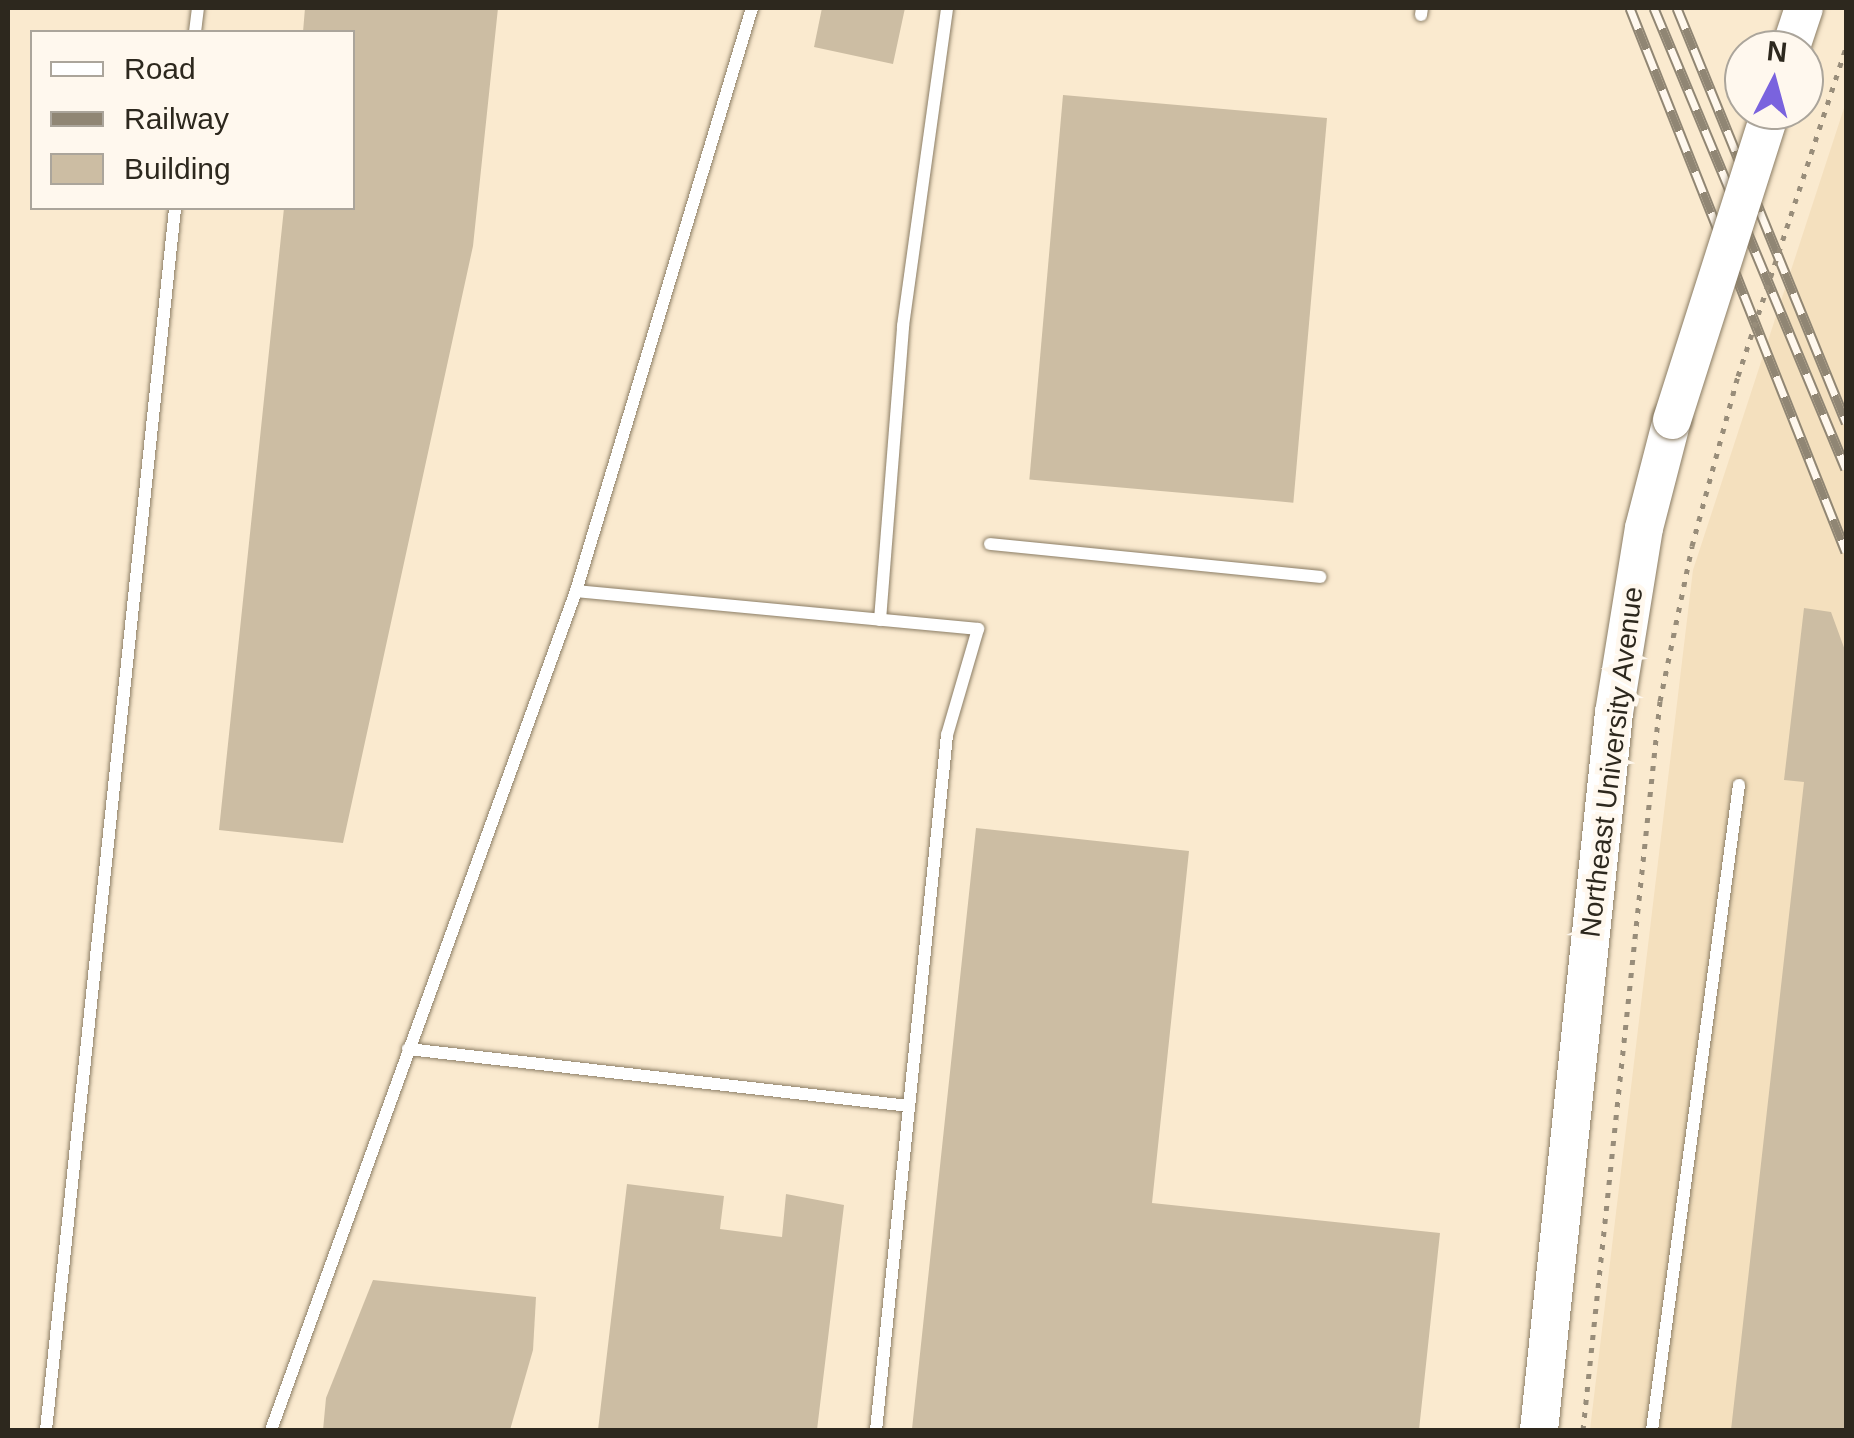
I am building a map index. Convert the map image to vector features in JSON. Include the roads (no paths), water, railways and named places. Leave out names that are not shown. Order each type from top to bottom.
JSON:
[{"type":"main road","name":"Northeast University Avenue","points":[[1539,1430],[1614,713],[1644,528],[1672,420],[1765,130]]},
{"type":"lane","points":[[271,1430],[576,591],[752,8]]},
{"type":"lane","points":[[880,620],[904,326],[947,8]]},
{"type":"lane","points":[[46,1430],[175,210]]},
{"type":"lane","points":[[990,544],[1320,577]]},
{"type":"lane","points":[[576,591],[978,630],[947,735],[876,1430]]},
{"type":"lane","points":[[1652,1430],[1739,785]]},
{"type":"lane","points":[[408,1049],[909,1106]]},
{"type":"railway","points":[[1630,8],[1846,552]]},
{"type":"railway","points":[[1654,8],[1846,469]]},
{"type":"railway","points":[[1677,8],[1846,423]]}]
